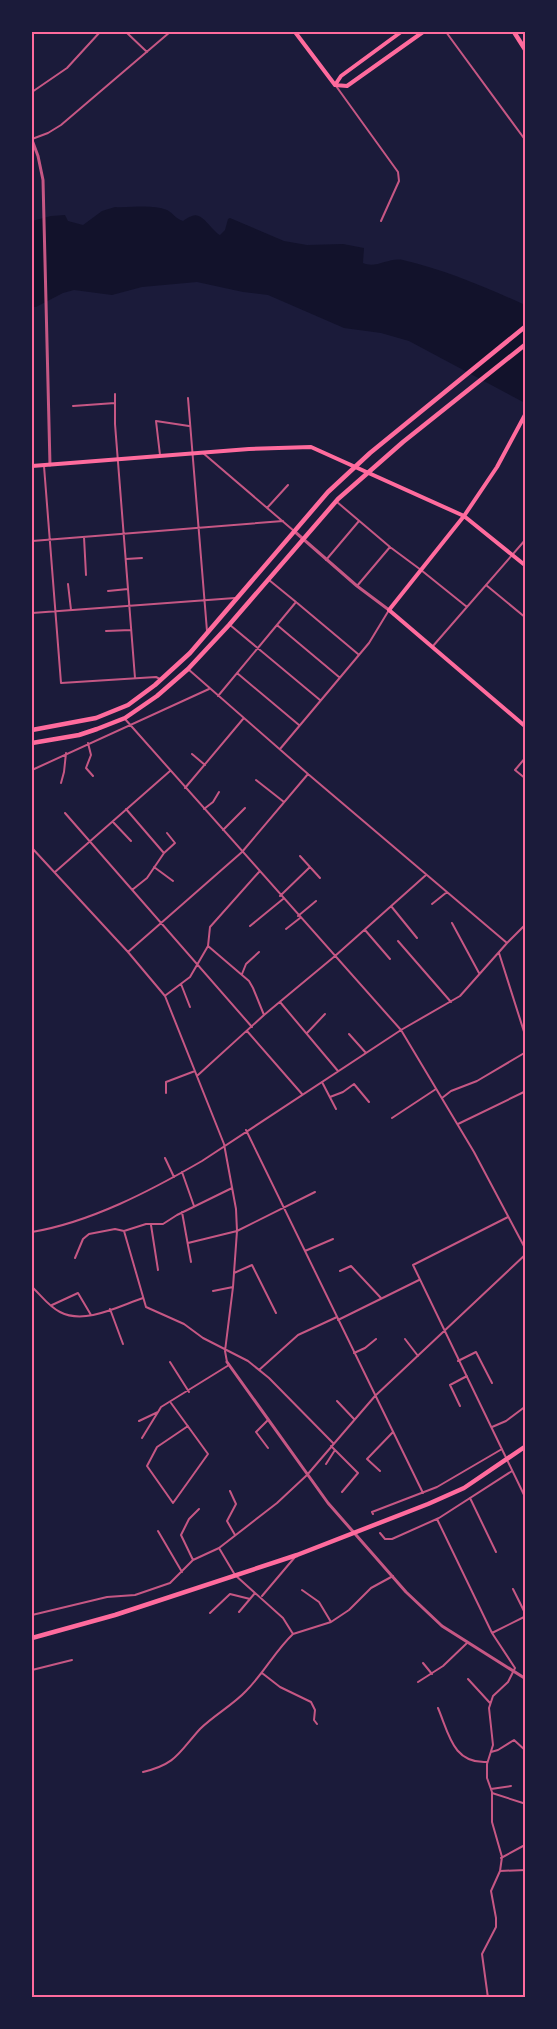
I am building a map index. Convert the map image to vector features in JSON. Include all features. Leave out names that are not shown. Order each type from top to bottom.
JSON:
[{"type":"highway","points":[[514,32],[525,51]]},
{"type":"highway","points":[[32,730],[74,723],[113,711],[128,705],[161,680],[207,633],[328,492],[394,432],[525,326]]},
{"type":"highway","points":[[32,743],[79,735],[125,718],[157,696],[188,669],[230,624],[336,501],[525,344]]},
{"type":"highway","points":[[32,1638],[115,1615],[297,1555],[451,1495],[525,1446]]},
{"type":"main road","points":[[295,32],[335,85],[347,86],[423,32]]},
{"type":"main road","points":[[335,85],[341,76],[401,32]]},
{"type":"main road","points":[[525,413],[497,467],[464,516],[389,610],[525,727]]},
{"type":"main road","points":[[32,466],[258,448],[311,447],[464,516],[525,566]]},
{"type":"street","points":[[32,92],[67,68],[100,32]]},
{"type":"street","points":[[126,32],[147,52]]},
{"type":"street","points":[[161,680],[156,677],[60,683],[47,465],[44,208],[41,167],[32,140],[61,125],[170,32]]},
{"type":"street","points":[[446,32],[525,141]]},
{"type":"street","points":[[335,85],[398,172],[399,181],[381,221]]},
{"type":"street","points":[[115,394],[135,678]]},
{"type":"street","points":[[188,398],[207,633]]},
{"type":"street","points":[[73,406],[115,403]]},
{"type":"street","points":[[160,455],[156,421],[190,426]]},
{"type":"street","points":[[203,453],[326,560],[389,610],[369,643],[280,749]]},
{"type":"street","points":[[267,508],[288,485]]},
{"type":"street","points":[[336,501],[467,607]]},
{"type":"street","points":[[326,560],[359,521]]},
{"type":"street","points":[[32,541],[282,522]]},
{"type":"street","points":[[84,537],[86,575]]},
{"type":"street","points":[[431,648],[525,539]]},
{"type":"street","points":[[357,586],[390,547]]},
{"type":"street","points":[[126,558],[142,558]]},
{"type":"street","points":[[267,579],[359,655]]},
{"type":"street","points":[[68,584],[70,610]]},
{"type":"street","points":[[486,585],[525,618]]},
{"type":"street","points":[[108,591],[128,589]]},
{"type":"street","points":[[32,613],[237,598]]},
{"type":"street","points":[[218,696],[296,602]]},
{"type":"street","points":[[230,624],[320,700]]},
{"type":"street","points":[[277,624],[339,677]]},
{"type":"street","points":[[106,631],[131,630]]},
{"type":"street","points":[[188,669],[243,719],[507,943]]},
{"type":"street","points":[[237,673],[299,725]]},
{"type":"street","points":[[32,770],[209,689]]},
{"type":"street","points":[[125,718],[280,896],[401,1030],[495,1189],[525,1250]]},
{"type":"street","points":[[185,788],[243,719]]},
{"type":"street","points":[[88,743],[91,755],[86,768],[93,776]]},
{"type":"street","points":[[61,783],[66,753]]},
{"type":"street","points":[[192,754],[206,765]]},
{"type":"street","points":[[525,758],[515,770],[525,779]]},
{"type":"street","points":[[54,872],[170,771]]},
{"type":"street","points":[[128,952],[242,852],[308,774]]},
{"type":"street","points":[[256,780],[284,802]]},
{"type":"street","points":[[204,809],[213,802],[219,792]]},
{"type":"street","points":[[223,830],[244,808]]},
{"type":"street","points":[[126,809],[164,853]]},
{"type":"street","points":[[65,813],[252,1027]]},
{"type":"street","points":[[113,822],[131,841]]},
{"type":"street","points":[[132,891],[147,878],[164,853],[175,843],[167,833]]},
{"type":"street","points":[[32,848],[128,952],[165,996],[224,1144],[237,1231],[225,1351],[228,1364],[307,1475],[352,1533],[426,1612],[467,1643],[525,1679]]},
{"type":"street","points":[[300,856],[320,878]]},
{"type":"street","points":[[154,867],[173,880]]},
{"type":"street","points":[[280,896],[310,867]]},
{"type":"street","points":[[165,996],[190,977],[208,946],[210,927],[259,872]]},
{"type":"street","points":[[197,1076],[426,874]]},
{"type":"street","points":[[432,904],[447,892]]},
{"type":"street","points":[[250,927],[284,899]]},
{"type":"street","points":[[286,929],[316,901]]},
{"type":"street","points":[[391,906],[417,938]]},
{"type":"street","points":[[452,923],[480,975]]},
{"type":"street","points":[[32,1232],[71,1223],[174,1177],[401,1030],[460,996],[525,924]]},
{"type":"street","points":[[365,930],[390,958]]},
{"type":"street","points":[[398,941],[451,1002]]},
{"type":"street","points":[[208,946],[242,974],[253,987],[264,1015]]},
{"type":"street","points":[[242,974],[246,964],[259,952]]},
{"type":"street","points":[[499,953],[525,1038]]},
{"type":"street","points":[[181,983],[190,1007]]},
{"type":"street","points":[[280,1002],[339,1071]]},
{"type":"street","points":[[307,1033],[326,1014]]},
{"type":"street","points":[[247,1031],[303,1094]]},
{"type":"street","points":[[349,1034],[366,1053]]},
{"type":"street","points":[[442,1098],[458,1088],[477,1081],[525,1052]]},
{"type":"street","points":[[166,1093],[166,1082],[195,1071]]},
{"type":"street","points":[[322,1082],[336,1109]]},
{"type":"street","points":[[330,1096],[343,1092],[354,1084],[369,1102]]},
{"type":"street","points":[[392,1118],[436,1089]]},
{"type":"street","points":[[458,1124],[525,1091]]},
{"type":"street","points":[[246,1130],[423,1493]]},
{"type":"street","points":[[165,1158],[174,1177]]},
{"type":"street","points":[[182,1172],[195,1206]]},
{"type":"street","points":[[75,1258],[83,1239],[89,1234],[163,1224],[182,1212],[232,1188]]},
{"type":"street","points":[[188,1243],[237,1231],[315,1192]]},
{"type":"street","points":[[182,1212],[191,1262]]},
{"type":"street","points":[[508,1217],[413,1265],[506,1460],[524,1491],[525,1499]]},
{"type":"street","points":[[150,1225],[158,1270]]},
{"type":"street","points":[[124,1231],[146,1306],[184,1324],[269,1377],[358,1473],[342,1492]]},
{"type":"street","points":[[305,1251],[333,1239]]},
{"type":"street","points":[[32,1615],[107,1597],[135,1594],[170,1583],[193,1560],[219,1548],[277,1503],[307,1475],[375,1396],[525,1254]]},
{"type":"street","points":[[234,1273],[252,1265],[276,1313]]},
{"type":"street","points":[[340,1271],[351,1266],[381,1298]]},
{"type":"street","points":[[259,1370],[298,1335],[420,1280]]},
{"type":"street","points":[[32,1287],[50,1306],[69,1316],[91,1315],[143,1298]]},
{"type":"street","points":[[213,1291],[233,1287]]},
{"type":"street","points":[[50,1306],[78,1293],[91,1315]]},
{"type":"street","points":[[110,1309],[123,1344]]},
{"type":"street","points":[[354,1353],[376,1339]]},
{"type":"street","points":[[405,1339],[418,1356]]},
{"type":"street","points":[[458,1361],[476,1352],[492,1383]]},
{"type":"street","points":[[170,1362],[189,1392]]},
{"type":"street","points":[[142,1438],[161,1407],[189,1392],[228,1364]]},
{"type":"street","points":[[460,1406],[450,1385],[467,1376]]},
{"type":"street","points":[[338,1401],[355,1420]]},
{"type":"street","points":[[171,1402],[208,1454],[173,1503],[147,1466],[157,1446],[188,1426]]},
{"type":"street","points":[[492,1427],[506,1421],[525,1406]]},
{"type":"street","points":[[139,1421],[158,1412]]},
{"type":"street","points":[[268,1420],[256,1432],[268,1448]]},
{"type":"street","points":[[380,1471],[368,1460],[393,1432]]},
{"type":"street","points":[[373,1514],[372,1512],[423,1493],[502,1449]]},
{"type":"street","points":[[326,1464],[335,1450]]},
{"type":"street","points":[[380,1533],[385,1539],[392,1539],[436,1519],[512,1471]]},
{"type":"street","points":[[230,1491],[236,1504],[227,1521],[235,1535]]},
{"type":"street","points":[[470,1498],[496,1552]]},
{"type":"street","points":[[193,1560],[181,1535],[189,1519],[199,1509]]},
{"type":"street","points":[[436,1519],[492,1633],[514,1664],[514,1672],[508,1682],[493,1696],[490,1703],[493,1745],[488,1762],[487,1778],[492,1793],[492,1822],[501,1858],[500,1871],[491,1891],[496,1927],[482,1954],[488,1998]]},
{"type":"street","points":[[158,1531],[182,1572]]},
{"type":"street","points":[[219,1548],[235,1575],[283,1618],[293,1634]]},
{"type":"street","points":[[261,1597],[297,1555]]},
{"type":"street","points":[[524,1568],[525,1572]]},
{"type":"street","points":[[143,1772],[173,1761],[201,1728],[245,1693],[293,1634],[331,1622],[349,1610],[371,1588],[393,1576]]},
{"type":"street","points":[[492,1633],[525,1617],[513,1589]]},
{"type":"street","points":[[302,1590],[319,1602],[331,1622]]},
{"type":"street","points":[[239,1612],[255,1593]]},
{"type":"street","points":[[210,1613],[230,1594],[250,1599]]},
{"type":"street","points":[[418,1682],[432,1674],[467,1643]]},
{"type":"street","points":[[32,1670],[72,1660]]},
{"type":"street","points":[[423,1663],[432,1674]]},
{"type":"street","points":[[262,1673],[280,1687],[311,1702],[315,1710],[314,1720],[317,1724]]},
{"type":"street","points":[[468,1678],[490,1703]]},
{"type":"street","points":[[438,1708],[450,1739],[464,1758],[476,1762],[488,1762]]},
{"type":"street","points":[[491,1752],[514,1740],[525,1750]]},
{"type":"street","points":[[491,1788],[512,1786]]},
{"type":"street","points":[[492,1793],[525,1804]]},
{"type":"street","points":[[501,1858],[523,1846]]},
{"type":"street","points":[[500,1871],[525,1870]]},
{"type":"shaded area","points":[[115,207],[161,208],[183,221],[196,215],[203,218],[220,235],[230,218],[284,241],[307,245],[343,244],[364,248],[363,263],[373,265],[403,260],[419,264],[525,305],[525,403],[409,341],[381,333],[344,328],[268,295],[197,282],[142,287],[112,295],[74,290],[32,307],[32,221],[65,215],[68,221],[83,225],[102,211]]}]
